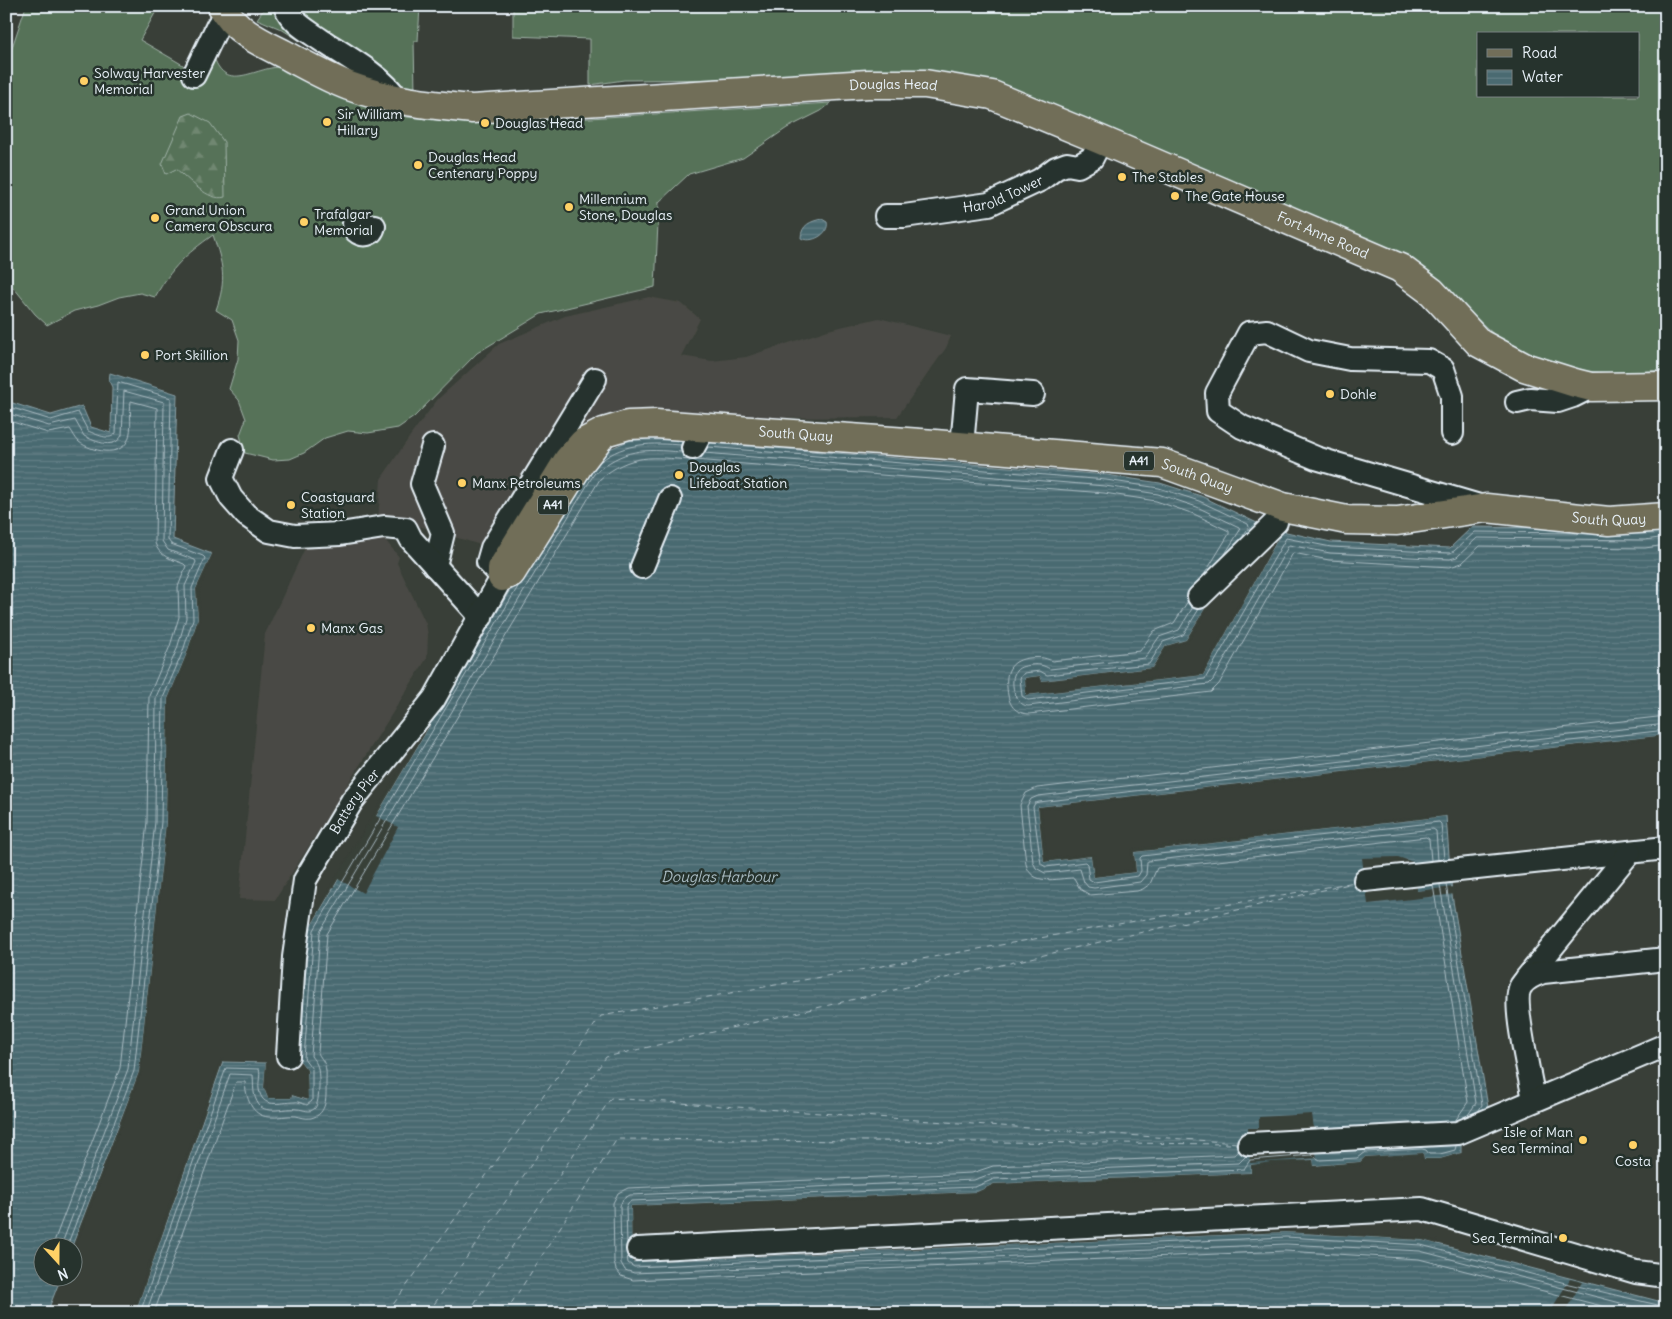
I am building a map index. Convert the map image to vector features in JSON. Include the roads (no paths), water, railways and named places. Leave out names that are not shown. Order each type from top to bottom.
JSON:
[{"type":"main road","name":"Douglas Head","points":[[225,12],[236,25],[268,46],[348,86],[418,104],[472,109],[887,84],[925,84],[992,95]]},
{"type":"main road","name":"Fort Anne Road","points":[[992,95],[1400,268],[1432,292],[1479,343],[1524,367],[1583,385],[1666,386]]},
{"type":"main road","name":"South Quay","points":[[604,432],[628,424],[698,439],[962,446],[1162,463],[1283,507],[1347,520],[1397,522],[1486,508],[1609,520],[1666,517]]},
{"type":"main road","name":"Battery Pier","points":[[502,577],[502,568],[568,460],[583,443],[604,432]]},
{"type":"street","points":[[285,6],[287,13],[303,28],[354,61],[392,90],[397,99]]},
{"type":"street","points":[[194,75],[225,12]]},
{"type":"street","name":"Harold Tower","points":[[886,216],[904,216],[989,204],[1040,180],[1056,168],[1067,164],[1078,166],[1092,158],[1100,140]]},
{"type":"street","points":[[1452,433],[1452,396],[1443,369],[1429,361],[1350,359],[1309,351],[1267,332],[1248,333],[1217,394],[1218,411],[1250,430],[1316,458],[1486,508]]},
{"type":"street","points":[[502,577],[488,562],[492,548],[595,379]]},
{"type":"street","points":[[1517,402],[1530,399],[1558,401],[1573,396],[1583,385]]},
{"type":"street","points":[[962,446],[967,389],[1033,394]]},
{"type":"street","points":[[433,446],[422,484],[442,533],[435,566]]},
{"type":"street","points":[[232,450],[221,478],[231,498],[246,515],[269,531],[294,536],[340,534],[384,527],[406,529],[411,539],[480,617]]},
{"type":"street","points":[[642,567],[670,499]]},
{"type":"street","points":[[1199,597],[1276,522]]},
{"type":"street","name":"Battery Pier","points":[[288,1056],[294,957],[306,880],[352,801],[434,700],[502,577]]},
{"type":"street","points":[[1365,880],[1666,848]]},
{"type":"street","points":[[1534,1100],[1519,1020],[1517,999],[1520,987],[1630,852]]},
{"type":"street","points":[[1520,987],[1531,976],[1543,972],[1666,959]]},
{"type":"street","points":[[1249,1144],[1458,1134],[1666,1045]]},
{"type":"street","points":[[638,1249],[1422,1209],[1636,1272],[1666,1276]]},
{"type":"water","points":[[822,219],[827,222],[826,230],[823,234],[810,240],[801,238],[801,234],[807,224]]},
{"type":"water","points":[[110,373],[177,394],[173,539],[212,554],[196,589],[198,619],[187,653],[168,699],[166,823],[139,1072],[76,1236],[32,1236],[32,1286],[58,1286],[47,1313],[6,1313],[6,401],[51,415],[82,406],[91,427],[111,433],[112,387],[109,381]]},
{"type":"water","name":"Douglas Harbour","points":[[650,438],[1106,475],[1160,483],[1201,496],[1257,523],[1186,640],[1166,646],[1152,668],[1042,681],[1040,676],[1025,678],[1026,695],[1203,675],[1282,531],[1331,542],[1450,548],[1472,527],[1645,529],[1666,526],[1666,735],[1038,807],[1044,862],[1091,856],[1094,877],[1136,872],[1134,852],[1446,816],[1452,895],[1488,1107],[1461,1145],[1461,1153],[1440,1159],[1424,1159],[1423,1154],[1365,1157],[1360,1162],[1313,1166],[1313,1160],[1251,1165],[1251,1173],[994,1184],[977,1192],[631,1206],[633,1262],[1285,1232],[1422,1240],[1666,1303],[1666,1313],[135,1313],[223,1062],[266,1063],[264,1088],[268,1098],[291,1098],[291,1095],[307,1100],[307,1070],[299,1060],[309,929],[522,570],[605,451],[628,441]]},
{"type":"place","name":"Solway Harvester Memorial","points":[[84,81]]},
{"type":"place","name":"Sir William Hillary","points":[[327,122]]},
{"type":"place","name":"Douglas Head","points":[[485,123]]},
{"type":"place","name":"Douglas Head Centenary Poppy","points":[[418,165]]},
{"type":"place","name":"The Stables","points":[[1122,177]]},
{"type":"place","name":"The Gate House","points":[[1175,196]]},
{"type":"place","name":"Millennium Stone, Douglas","points":[[569,207]]},
{"type":"place","name":"Grand Union Camera Obscura","points":[[155,218]]},
{"type":"place","name":"Trafalgar Memorial","points":[[304,222]]},
{"type":"place","name":"Port Skillion","points":[[145,355]]},
{"type":"place","name":"Dohle","points":[[1330,394]]},
{"type":"place","name":"Douglas Lifeboat Station","points":[[679,475]]},
{"type":"place","name":"Manx Petroleums","points":[[462,483]]},
{"type":"place","name":"Coastguard Station","points":[[291,505]]},
{"type":"place","name":"Manx Gas","points":[[311,628]]},
{"type":"place","name":"Isle of Man Sea Terminal","points":[[1583,1140]]},
{"type":"place","name":"Costa","points":[[1633,1145]]},
{"type":"place","name":"Sea Terminal","points":[[1563,1238]]}]
